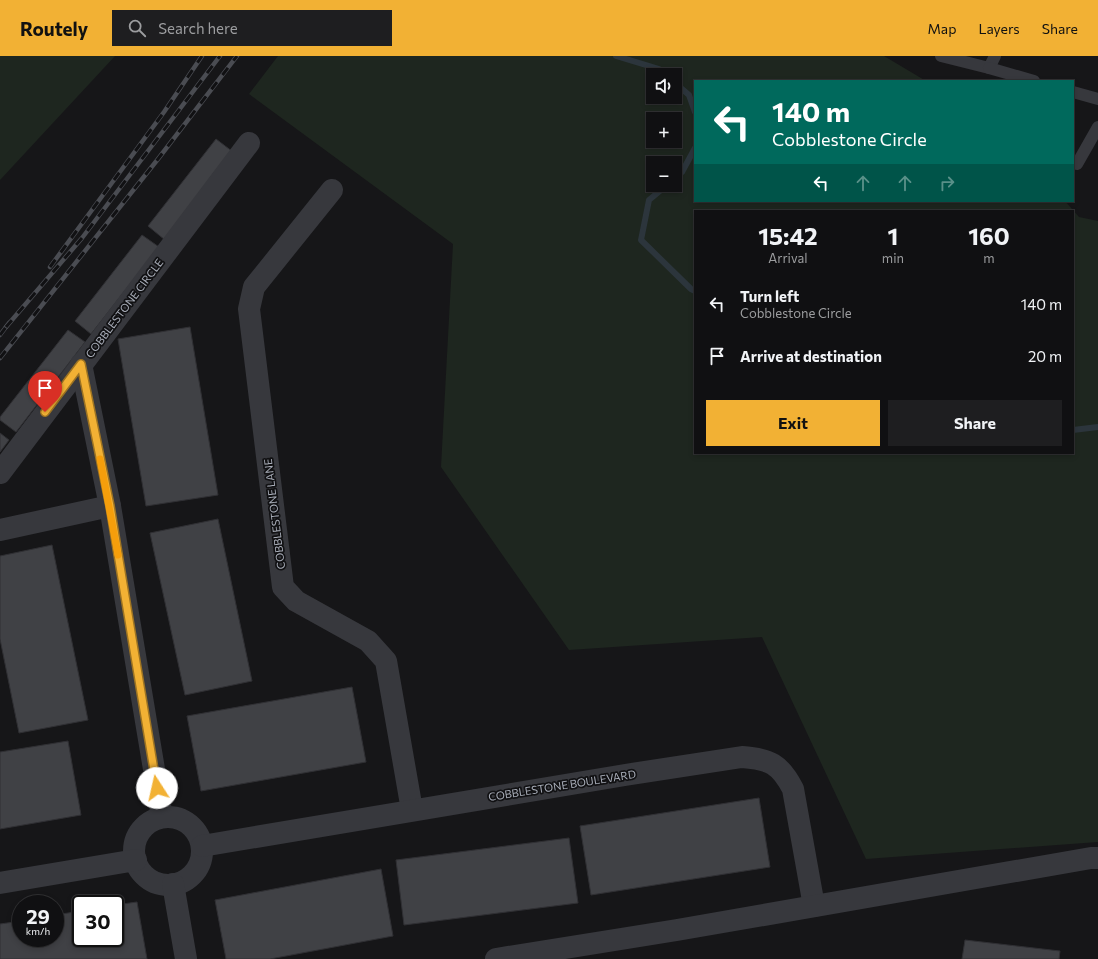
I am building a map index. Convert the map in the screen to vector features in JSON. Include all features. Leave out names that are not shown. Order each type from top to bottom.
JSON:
[{"type":"street","name":"COBBLESTONE CIRCLE","points":[[0,473],[249,143]]},
{"type":"street","name":"COBBLESTONE LANE","points":[[332,190],[254,287],[249,309],[283,587],[296,601],[368,641],[386,661],[412,810]]},
{"type":"street","points":[[81,364],[110,506],[162,817]]},
{"type":"street","points":[[0,530],[110,506]]},
{"type":"street","name":"COBBLESTONE BOULEVARD","points":[[202,846],[625,774],[742,757],[759,758],[776,766],[786,776],[793,789],[814,906]]},
{"type":"street","points":[[162,817],[173,817],[192,827],[198,835],[202,846],[202,856],[192,875],[184,881],[173,884],[164,884],[154,881],[146,876],[140,869],[136,860],[134,849],[137,838],[143,828],[152,821],[162,817]]},
{"type":"street","points":[[496,959],[1098,858]]},
{"type":"street","points":[[0,883],[136,860]]},
{"type":"street","points":[[173,884],[186,959]]},
{"type":"lane","points":[[941,56],[1031,80]]},
{"type":"lane","points":[[989,68],[995,56]]},
{"type":"lane","points":[[1074,92],[1098,99]]},
{"type":"lane","points":[[1077,164],[1098,127]]},
{"type":"shaded area","points":[[0,56],[115,56],[0,180]]},
{"type":"shaded area","points":[[278,56],[884,56],[924,80],[694,80],[694,202],[1066,202],[1073,210],[694,210],[694,454],[1074,454],[1074,211],[1079,217],[1098,221],[1098,842],[866,859],[762,637],[569,650],[441,467],[453,244],[249,94]]},
{"type":"building","points":[[216,139],[233,152],[165,240],[148,226]]},
{"type":"building","points":[[142,235],[159,247],[91,334],[75,321]]},
{"type":"building","points":[[190,327],[218,495],[146,506],[118,339]]},
{"type":"building","points":[[68,330],[85,342],[16,432],[0,420],[0,417]]},
{"type":"building","points":[[0,433],[9,440],[0,452]]},
{"type":"building","points":[[218,519],[252,681],[185,695],[150,533]]},
{"type":"building","points":[[52,545],[88,720],[19,733],[0,639],[0,556]]},
{"type":"building","points":[[352,687],[366,762],[201,791],[187,716]]},
{"type":"building","points":[[68,741],[81,815],[0,829],[0,752]]},
{"type":"building","points":[[759,798],[770,867],[591,895],[580,826]]},
{"type":"building","points":[[569,838],[578,903],[404,925],[396,860]]},
{"type":"building","points":[[381,869],[393,936],[270,959],[226,959],[215,900]]},
{"type":"building","points":[[137,902],[147,959],[0,959],[0,924],[12,922],[12,947],[64,947],[64,914],[72,912],[72,947],[124,947],[124,904]]},
{"type":"building","points":[[965,940],[1060,951],[1059,959],[962,959]]},
{"type":"waterway","points":[[616,56],[656,68]]},
{"type":"waterway","points":[[682,89],[689,95],[694,109]]},
{"type":"waterway","points":[[682,172],[694,150]]},
{"type":"waterway","points":[[659,192],[649,200],[641,240],[694,290]]},
{"type":"waterway","points":[[1074,430],[1098,427]]},
{"type":"railway","points":[[50,267],[164,112],[202,56]]},
{"type":"railway","points":[[6,327],[82,238],[220,56]]},
{"type":"railway","points":[[0,358],[158,159],[237,56]]},
{"type":"railway","points":[[0,335],[9,323]]},
{"type":"slow traffic","points":[[100,459],[118,555]]},
{"type":"route","points":[[45,412],[81,364],[110,506],[157,788]]}]
